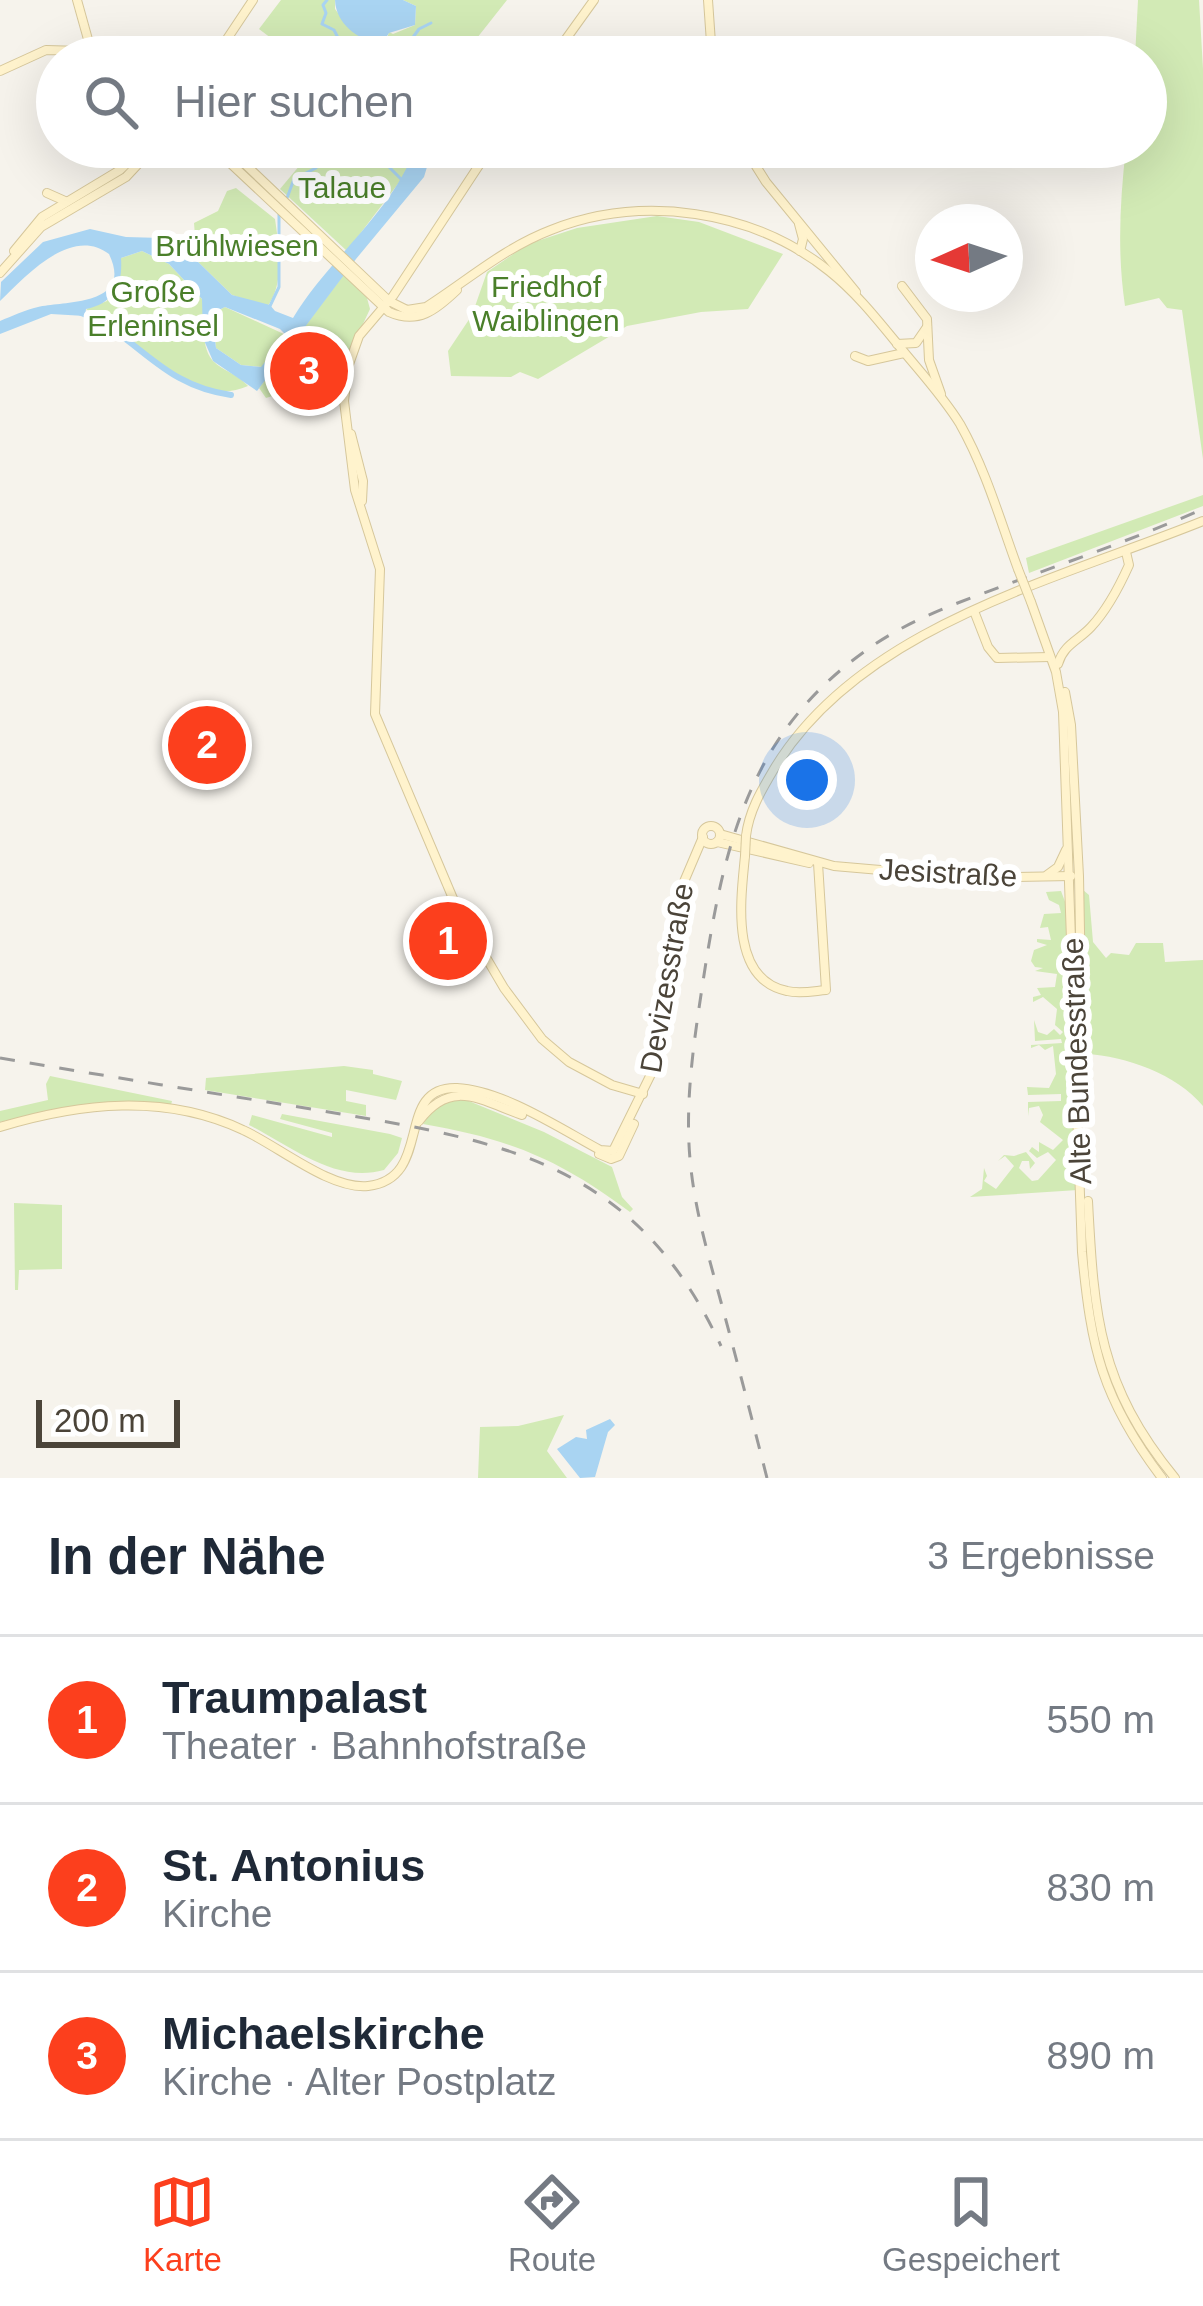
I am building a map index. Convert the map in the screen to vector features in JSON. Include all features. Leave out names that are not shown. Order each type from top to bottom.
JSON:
[{"type":"street","points":[[77,0],[82,36]]},
{"type":"street","points":[[229,36],[254,0]]},
{"type":"street","points":[[568,36],[594,0]]},
{"type":"street","points":[[708,0],[711,36]]},
{"type":"street","points":[[0,71],[36,55]]},
{"type":"street","points":[[2,271],[45,219],[122,168]]},
{"type":"street","points":[[45,219],[126,177],[134,168]]},
{"type":"street","points":[[239,168],[401,317]]},
{"type":"street","points":[[245,168],[261,186]]},
{"type":"street","points":[[476,168],[403,282],[359,336],[348,367],[358,480],[380,569],[376,720],[465,925],[542,1039],[568,1062],[612,1085],[643,1094]]},
{"type":"street","points":[[759,168],[799,223],[853,284],[859,298]]},
{"type":"street","points":[[46,193],[66,202]]},
{"type":"street","name":"Alte Bundesstraße","points":[[412,311],[430,305],[513,247],[552,229],[620,213],[681,212],[755,229],[829,270],[859,298],[943,400],[978,461],[1055,661],[1071,725],[1084,1185],[1097,1307],[1116,1389],[1175,1478]]},
{"type":"street","points":[[799,223],[800,251]]},
{"type":"street","name":"Alte Bundesstraße","points":[[371,322],[428,314],[471,277]]},
{"type":"street","points":[[361,282],[387,287],[403,282]]},
{"type":"street","points":[[361,282],[371,302],[371,322]]},
{"type":"street","points":[[403,282],[401,300],[412,311]]},
{"type":"street","points":[[374,286],[386,304],[412,311]]},
{"type":"street","points":[[902,286],[927,320],[928,360],[943,400]]},
{"type":"street","points":[[886,355],[894,339],[916,343],[927,320]]},
{"type":"street","points":[[855,356],[868,361],[904,353]]},
{"type":"street","points":[[818,863],[826,988],[775,987],[746,950],[740,915],[746,836],[764,785],[798,733],[825,705],[898,650],[974,611],[1203,521]]},
{"type":"street","points":[[974,611],[994,655],[1006,660],[1033,656],[1055,661],[1069,643],[1093,626],[1129,565],[1126,552]]},
{"type":"street","points":[[1033,656],[1048,644],[1069,643]]},
{"type":"street","name":"Alte Bundesstraße","points":[[1055,661],[1074,876]]},
{"type":"street","name":"Devizesstraße","points":[[0,1126],[63,1111],[136,1104],[184,1111],[242,1129],[310,1168],[355,1185],[387,1180],[408,1158],[417,1123],[434,1101],[464,1095],[539,1121],[614,1158],[623,1150],[654,1067],[682,884],[690,862],[712,839]]},
{"type":"street","name":"Jesistraße","points":[[712,839],[796,862],[973,878],[1074,876]]},
{"type":"street","name":"Jesistraße","points":[[712,839],[818,863]]},
{"type":"street","points":[[1043,878],[1058,867],[1069,843]]},
{"type":"street","points":[[796,862],[820,880]]},
{"type":"street","points":[[802,990],[821,977],[825,956]]},
{"type":"street","name":"Alte Bundesstraße","points":[[1086,1208],[1088,1308],[1098,1361],[1125,1426],[1162,1478]]},
{"type":"green space","points":[[281,0],[335,0],[341,17],[375,36],[268,36],[259,29]]},
{"type":"green space","points":[[403,0],[507,0],[479,36],[388,36],[415,25],[416,6]]},
{"type":"green space","points":[[1138,0],[1199,0],[1203,459],[1182,310],[1167,308],[1159,298],[1125,306],[1120,226],[1124,168],[1167,168],[1167,36],[1136,36]]},
{"type":"green space","name":"Talaue","points":[[298,168],[408,168],[347,251],[280,189]]},
{"type":"green space","name":"Brühlwiesen","points":[[236,188],[275,219],[278,276],[267,307],[232,295],[192,256],[194,223],[218,211],[227,191]]},
{"type":"green space","name":"Friedhof Waiblingen","points":[[657,216],[699,222],[783,254],[748,309],[627,326],[538,379],[520,372],[511,377],[451,376],[448,351],[472,315],[487,272],[528,244],[577,228]]},
{"type":"green space","name":"Große Erleninsel","points":[[142,251],[169,264],[202,299],[208,354],[248,386],[227,391],[184,381],[86,309],[107,301],[121,258]]},
{"type":"green space","points":[[344,274],[367,298],[370,309],[346,360],[343,383],[266,398],[259,388]]},
{"type":"green space","points":[[225,307],[286,335],[262,367],[241,365],[216,348],[213,322],[217,311]]},
{"type":"green space","points":[[1203,495],[1203,506],[1029,573],[1026,558]]},
{"type":"green space","points":[[1083,890],[1089,895],[1093,942],[1106,958],[1111,953],[1129,955],[1136,943],[1163,943],[1165,962],[1203,960],[1203,1106],[1179,1085],[1149,1069],[1086,1054]]},
{"type":"green space","points":[[1061,891],[1067,907],[1072,1038],[1066,1042],[1073,1042],[1078,1190],[970,1197],[982,1189],[984,1168],[984,1181],[996,1189],[1014,1166],[1005,1156],[998,1161],[1004,1155],[1026,1152],[1035,1163],[1030,1169],[1029,1161],[1022,1161],[1019,1168],[1032,1181],[1038,1180],[1056,1160],[1048,1152],[1037,1158],[1029,1151],[1032,1147],[1039,1152],[1039,1142],[1053,1150],[1063,1140],[1040,1122],[1039,1106],[1029,1108],[1028,1116],[1028,1102],[1061,1101],[1061,1094],[1028,1095],[1027,1087],[1049,1088],[1056,1074],[1053,1046],[1045,1050],[1031,1045],[1062,1043],[1061,1039],[1035,1041],[1034,1020],[1038,1032],[1063,1032],[1055,1025],[1057,1009],[1043,997],[1033,1002],[1033,997],[1041,995],[1037,988],[1055,987],[1057,974],[1035,971],[1043,968],[1031,961],[1034,950],[1047,945],[1037,939],[1051,940],[1048,927],[1040,928],[1044,914],[1061,913],[1046,892]]},
{"type":"green space","points":[[344,1066],[402,1081],[396,1100],[346,1090],[346,1101],[366,1105],[366,1116],[205,1090],[206,1078]]},
{"type":"green space","points":[[50,1076],[172,1101],[171,1105],[85,1106],[0,1122],[0,1111],[48,1100]]},
{"type":"green space","points":[[459,1097],[612,1167],[622,1197],[633,1209],[630,1212],[580,1178],[508,1144],[423,1124],[436,1105]]},
{"type":"green space","points":[[282,1114],[402,1138],[398,1153],[384,1170],[348,1172],[297,1152],[249,1125],[252,1115],[332,1137],[332,1133],[280,1119]]},
{"type":"green space","points":[[14,1203],[62,1205],[62,1269],[19,1270],[18,1290],[15,1290]]},
{"type":"green space","points":[[564,1415],[547,1451],[567,1478],[478,1478],[480,1427],[518,1426]]},
{"type":"water","points":[[335,0],[403,0],[416,6],[415,25],[387,36],[360,36],[336,9]]},
{"type":"water","points":[[406,168],[427,168],[257,391],[213,361],[203,338],[202,299],[169,264],[142,251],[121,258],[115,291],[86,309],[85,316],[51,314],[0,334],[0,321],[105,292],[114,271],[109,254],[79,246],[50,258],[0,301],[1,282],[43,242],[90,229],[162,238],[192,256],[232,295],[270,305],[293,318]],"holes":[[[225,307],[286,335],[261,367],[241,365],[216,348],[213,322],[217,311]]]},
{"type":"water","points":[[610,1419],[615,1425],[608,1432],[595,1477],[580,1478],[557,1449],[576,1437],[587,1439],[586,1430]]},
{"type":"waterway","points":[[327,0],[322,24],[337,36]]},
{"type":"waterway","points":[[414,36],[431,23]]},
{"type":"waterway","points":[[287,198],[294,179],[316,168]]},
{"type":"waterway","points":[[390,168],[402,180]]},
{"type":"waterway","points":[[270,306],[279,287],[279,211]]},
{"type":"waterway","points":[[79,312],[185,381],[231,395]]},
{"type":"railway","points":[[767,1478],[703,1236],[689,1146],[693,1056],[710,937],[747,799],[794,719],[827,683],[884,638],[954,605],[1203,509]]},
{"type":"railway","points":[[0,1058],[367,1118],[491,1146],[547,1166],[597,1194],[644,1231],[685,1281],[721,1346]]},
{"type":"place","name":"Michaelskirche","points":[[309,371]]},
{"type":"place","name":"St. Antonius","points":[[207,745]]},
{"type":"place","name":"Traumpalast","points":[[448,941]]}]
